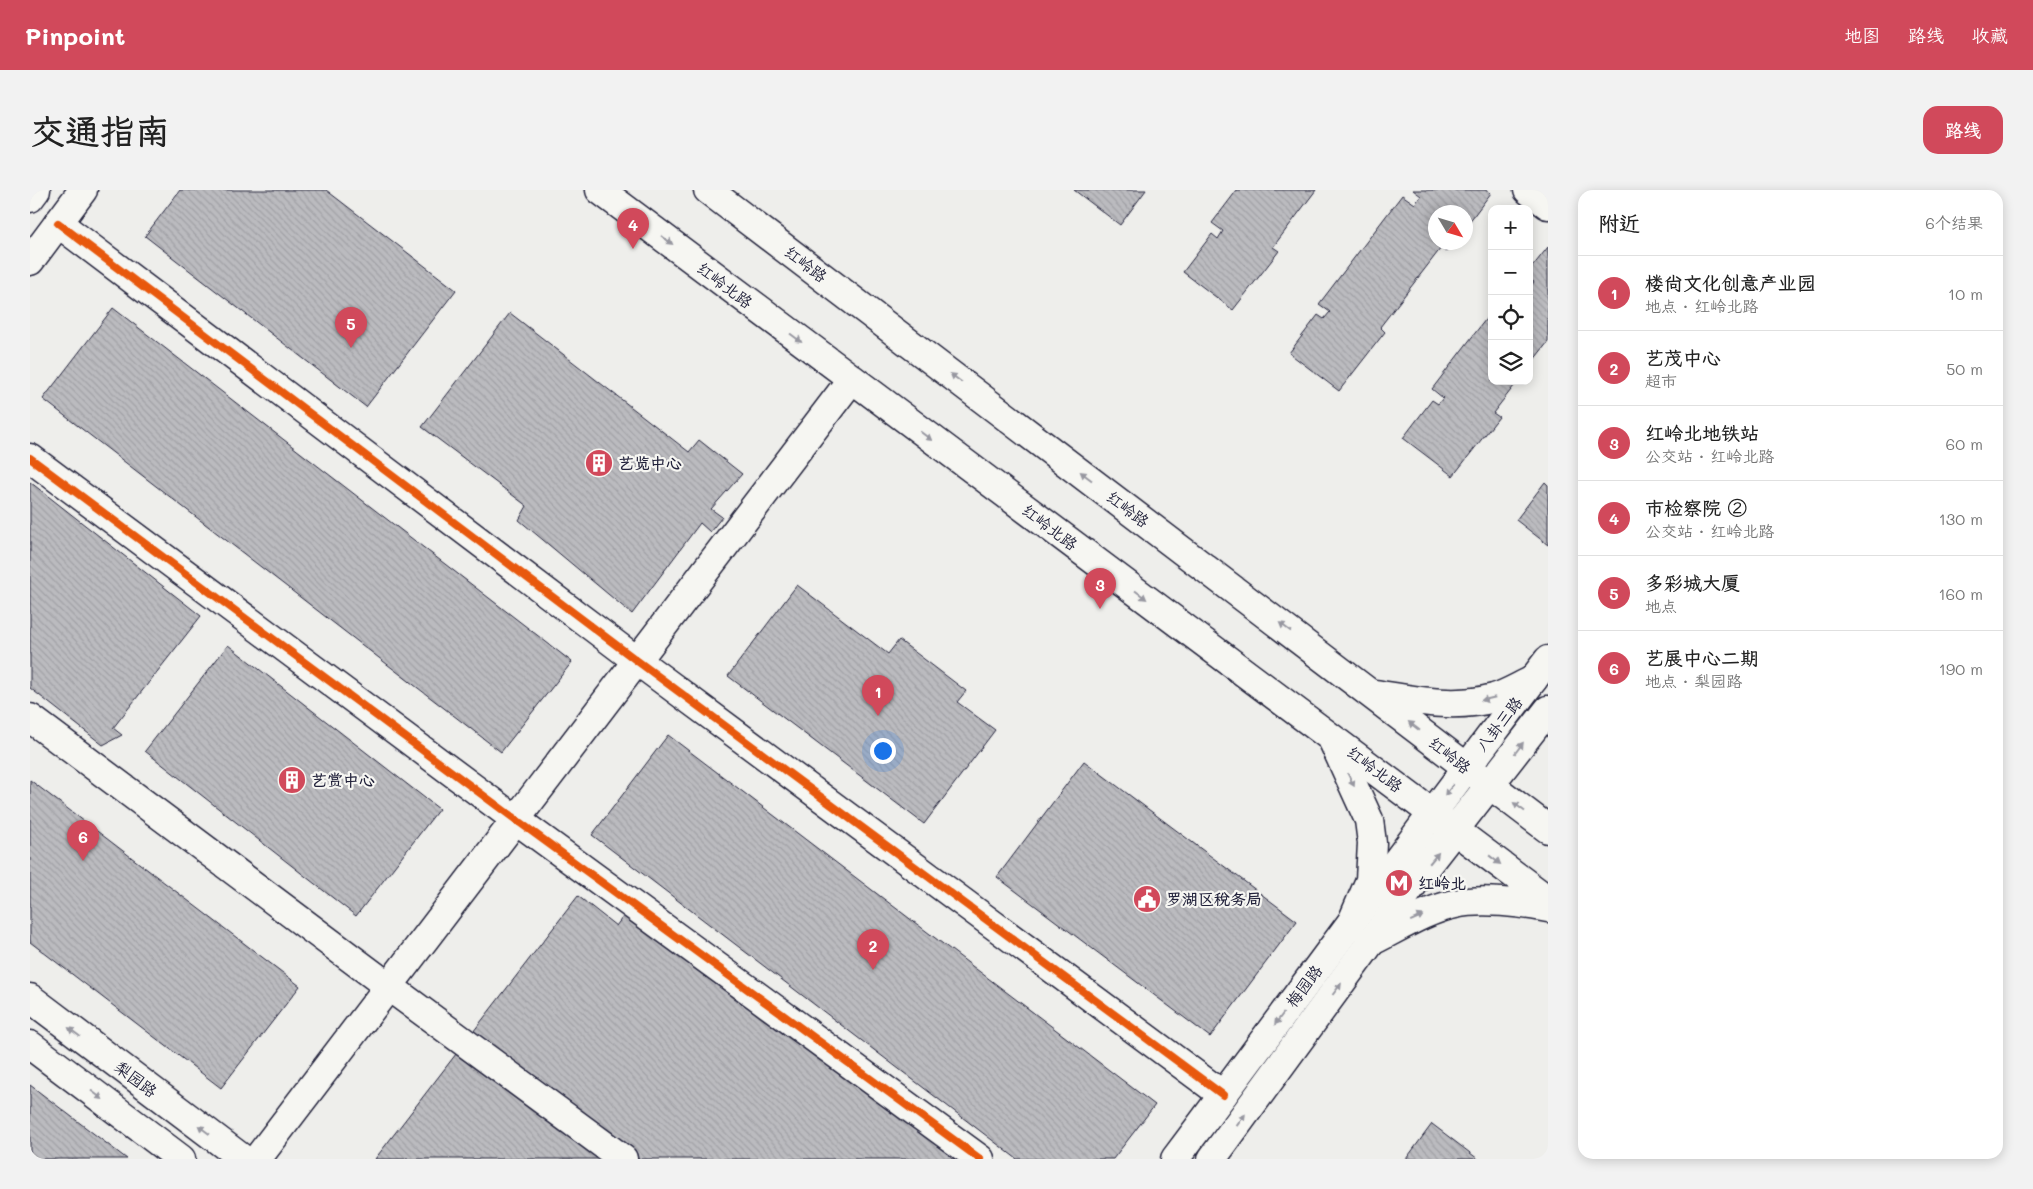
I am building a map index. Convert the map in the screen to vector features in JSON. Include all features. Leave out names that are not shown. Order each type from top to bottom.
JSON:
[{"type":"street","points":[[30,198],[36,190]]},
{"type":"street","points":[[30,260],[84,190]]},
{"type":"street","name":"红岭北路","points":[[600,190],[851,380],[1548,900]]},
{"type":"street","name":"红岭路","points":[[708,190],[1548,829]]},
{"type":"street","points":[[1528,190],[1548,205]]},
{"type":"street","points":[[58,223],[636,660],[1223,1095]]},
{"type":"street","points":[[257,1159],[851,380]]},
{"type":"street","points":[[30,458],[515,820],[980,1159]]},
{"type":"street","points":[[1371,693],[1405,699],[1464,704],[1495,698],[1540,670]]},
{"type":"street","name":"八卦三路","points":[[1432,813],[1540,670]]},
{"type":"street","name":"八卦三路","points":[[1456,830],[1548,710]]},
{"type":"street","points":[[30,718],[623,1159]]},
{"type":"street","points":[[1330,736],[1369,820],[1372,843],[1370,880],[1351,924]]},
{"type":"street","name":"梅园路","points":[[1175,1159],[1432,813]]},
{"type":"street","name":"梅园路","points":[[1212,1159],[1428,864],[1456,830]]},
{"type":"street","points":[[1374,940],[1436,909],[1457,904],[1524,904],[1548,908]]},
{"type":"street","name":"梨园路","points":[[30,998],[243,1159]]},
{"type":"street","points":[[30,1045],[181,1159]]},
{"type":"building","points":[[180,190],[326,190],[456,290],[366,407],[145,236]]},
{"type":"building","points":[[1074,190],[1146,190],[1120,225]]},
{"type":"building","points":[[1237,190],[1316,190],[1273,247],[1279,251],[1233,310],[1183,272],[1212,234],[1218,239],[1223,231],[1212,223]]},
{"type":"building","points":[[1413,190],[1488,190],[1491,193],[1473,217],[1473,205],[1428,205],[1428,250],[1439,250],[1380,327],[1385,332],[1339,391],[1289,353],[1318,315],[1324,319],[1330,312],[1319,304],[1402,195],[1415,204],[1421,196]]},
{"type":"building","points":[[1548,247],[1548,342],[1533,361],[1534,282],[1533,266]]},
{"type":"building","points":[[113,308],[572,662],[501,752],[43,399]]},
{"type":"building","name":"艺览中心","points":[[510,313],[689,452],[699,440],[742,474],[711,509],[722,517],[710,532],[700,523],[632,614],[519,520],[527,506],[422,427]]},
{"type":"building","points":[[1488,316],[1488,385],[1515,385],[1493,413],[1499,417],[1453,476],[1403,438],[1432,400],[1438,404],[1443,398],[1432,389]]},
{"type":"building","points":[[30,482],[201,616],[113,728],[122,735],[103,745],[30,688]]},
{"type":"building","points":[[1545,482],[1548,485],[1548,545],[1516,520]]},
{"type":"building","points":[[797,585],[888,654],[899,640],[966,691],[957,702],[995,730],[924,824],[728,676]]},
{"type":"building","name":"艺赏中心","points":[[228,645],[439,809],[356,916],[145,751]]},
{"type":"building","points":[[668,735],[1155,1105],[1113,1159],[1017,1159],[592,835]]},
{"type":"building","name":"罗湖区税务局","points":[[1084,761],[1297,921],[1210,1037],[997,877]]},
{"type":"building","points":[[30,780],[300,986],[221,1088],[30,942]]},
{"type":"building","points":[[578,896],[616,926],[634,902],[977,1159],[375,1159]]},
{"type":"building","points":[[30,1085],[127,1159],[30,1159]]},
{"type":"building","points":[[1432,1124],[1478,1159],[1406,1159]]},
{"type":"cycle path","points":[[58,223],[636,660],[1223,1095]]},
{"type":"cycle path","points":[[30,458],[515,819],[980,1159]]},
{"type":"place","name":"市检察院 ②","points":[[633,249]]},
{"type":"place","name":"多彩城大厦","points":[[351,348]]},
{"type":"place","name":"艺览中心","points":[[599,463]]},
{"type":"place","name":"红岭北地铁站","points":[[1100,609]]},
{"type":"place","name":"楼尚文化创意产业园","points":[[878,716]]},
{"type":"place","name":"艺赏中心","points":[[292,780]]},
{"type":"place","name":"艺展中心二期","points":[[83,861]]},
{"type":"place","name":"红岭北","points":[[1399,883]]},
{"type":"place","name":"罗湖区税务局","points":[[1147,899]]},
{"type":"place","name":"艺茂中心","points":[[873,970]]}]
